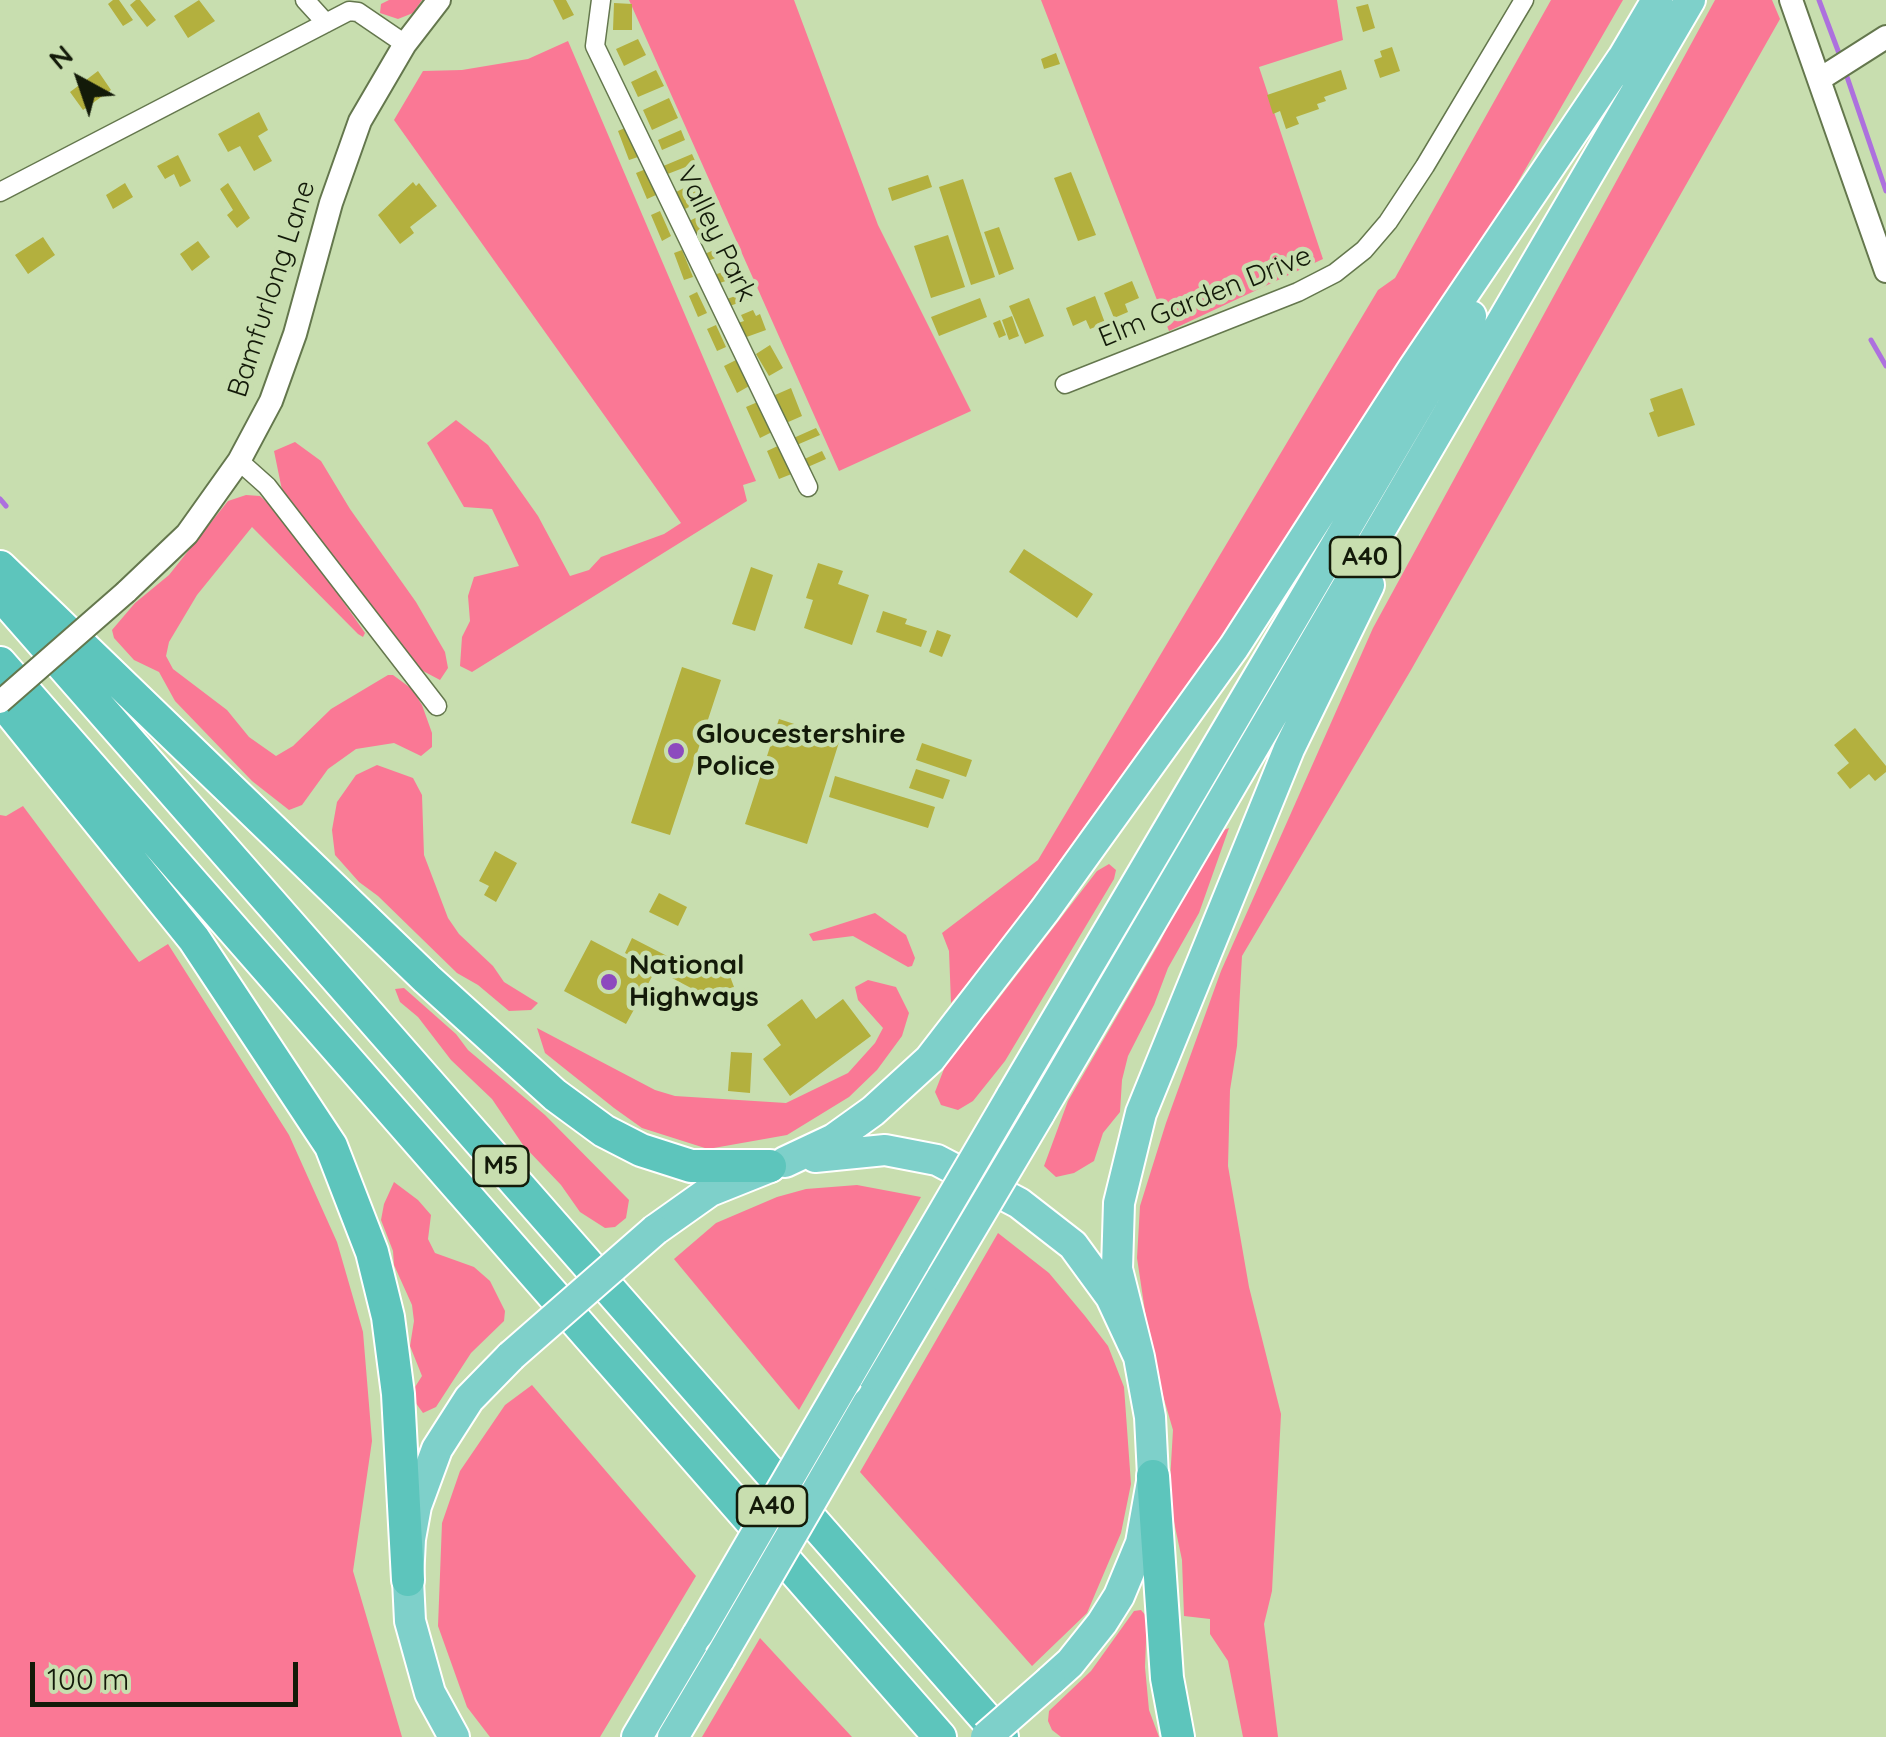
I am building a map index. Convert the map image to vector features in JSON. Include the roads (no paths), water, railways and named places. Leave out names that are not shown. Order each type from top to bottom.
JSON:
[{"type":"highway","name":"A40","points":[[637,1737],[1656,0]]},
{"type":"highway","name":"A40","points":[[673,1737],[1690,0]]},
{"type":"highway","points":[[408,1580],[416,1506],[437,1449],[469,1398],[655,1230],[710,1191],[834,1138],[873,1112],[930,1059],[1045,910],[1234,647],[1414,368],[1622,60]]},
{"type":"highway","points":[[1178,1737],[1167,1678],[1150,1417],[1117,1268],[1119,1204],[1142,1113],[1289,750],[1489,345]]},
{"type":"highway","points":[[0,567],[413,966],[555,1095],[604,1131],[641,1150],[692,1166],[777,1164],[850,1151],[885,1150],[937,1160],[1019,1203],[1073,1244],[1111,1296],[1139,1357]]},
{"type":"highway","name":"M5","points":[[0,594],[1002,1737]]},
{"type":"highway","name":"M5","points":[[0,663],[940,1737]]},
{"type":"highway","points":[[0,700],[194,940],[331,1146],[372,1252],[388,1318],[398,1394],[410,1621],[430,1693],[437,1737]]},
{"type":"highway","points":[[986,1737],[1087,1644],[1118,1596],[1141,1543],[1153,1476]]},
{"type":"highway","points":[[430,1693],[454,1737]]},
{"type":"street","points":[[305,0],[326,22]]},
{"type":"street","name":"Bamfurlong Lane","points":[[0,700],[187,534],[239,461],[271,402],[360,121],[405,44],[439,0]]},
{"type":"street","name":"Valley Park","points":[[601,0],[595,46],[808,487]]},
{"type":"street","name":"Elm Garden Drive","points":[[1065,384],[1298,292],[1364,250],[1425,166],[1524,0]]},
{"type":"street","points":[[1791,0],[1886,272]]},
{"type":"street","points":[[0,192],[349,12],[358,12],[405,44]]},
{"type":"street","points":[[1820,79],[1886,38]]},
{"type":"street","points":[[239,461],[268,486],[437,706]]},
{"type":"waterway","points":[[1819,0],[1840,56]]},
{"type":"waterway","points":[[1845,71],[1886,191]]},
{"type":"waterway","points":[[1871,340],[1886,366]]},
{"type":"waterway","points":[[0,499],[6,506]]},
{"type":"place","name":"Gloucestershire Police","points":[[676,751]]},
{"type":"place","name":"National Highways","points":[[609,982]]}]
